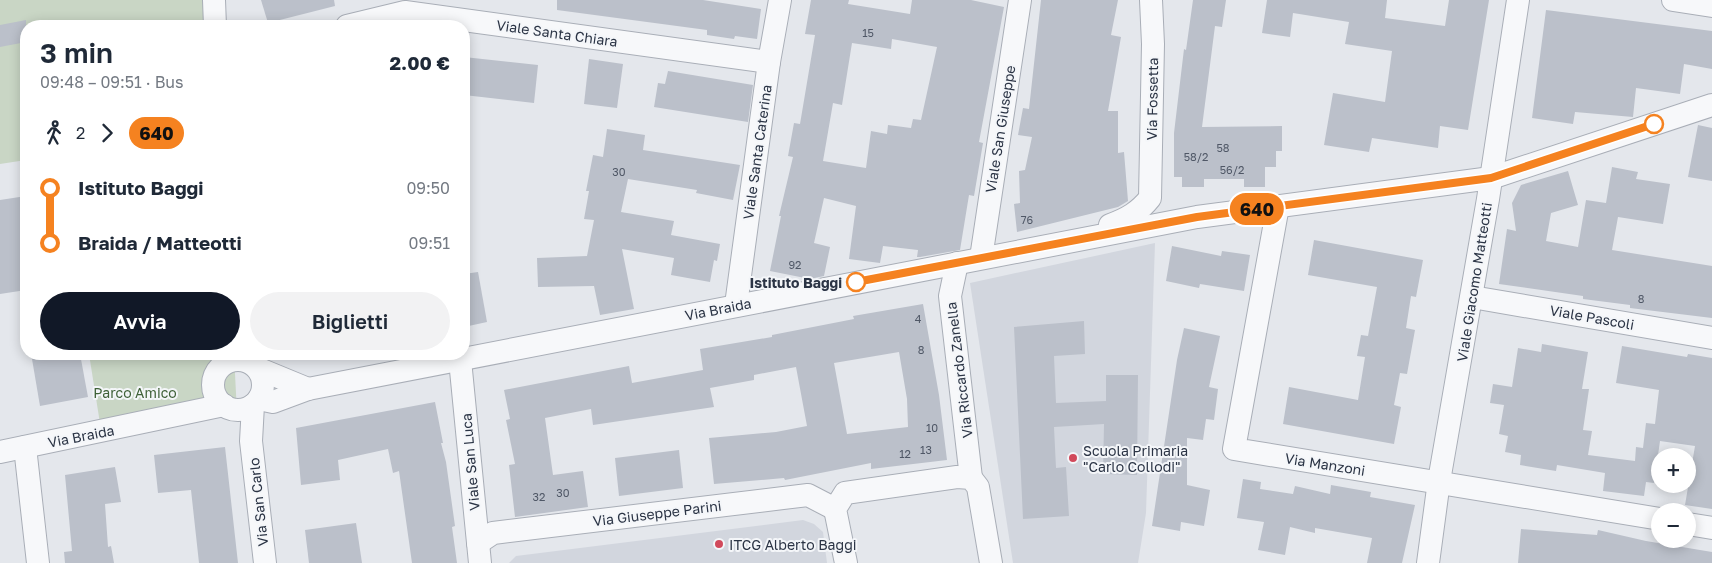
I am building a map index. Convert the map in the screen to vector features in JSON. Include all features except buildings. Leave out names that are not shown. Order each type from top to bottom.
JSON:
[{"type":"street","points":[[214,0],[215,20]]},
{"type":"street","name":"Viale Santa Caterina","points":[[736,305],[769,62],[780,0]]},
{"type":"street","name":"Viale San Giuseppe","points":[[981,258],[1020,0]]},
{"type":"street","name":"Via Fossetta","points":[[1150,198],[1153,44],[1151,0]]},
{"type":"street","name":"Viale Giacomo Matteotti","points":[[1428,563],[1518,0]]},
{"type":"street","points":[[1673,0],[1712,6]]},
{"type":"street","name":"Viale Santa Chiara","points":[[394,20],[406,12],[464,20]]},
{"type":"street","name":"Viale Santa Chiara","points":[[470,21],[769,62]]},
{"type":"street","name":"Via Braida","points":[[470,358],[736,305],[1224,213],[1491,178],[1712,105]]},
{"type":"street","points":[[1098,236],[1106,226],[1123,221],[1140,210],[1150,198],[1174,210],[1216,208],[1224,213]]},
{"type":"street","name":"Via Manzoni","points":[[1278,206],[1234,449],[1651,517]]},
{"type":"street","name":"Via Riccardo Zanella","points":[[957,263],[950,296],[972,478],[978,488],[991,563]]},
{"type":"street","name":"Viale Pascoli","points":[[1472,297],[1712,338]]},
{"type":"street","name":"Via Braida","points":[[256,402],[273,402],[308,389],[460,360]]},
{"type":"street","name":"Viale San Luca","points":[[460,360],[479,553]]},
{"type":"street","points":[[248,361],[261,375],[263,388],[256,402],[246,409],[222,384],[230,361],[248,361],[308,389]]},
{"type":"street","name":"Via Braida","points":[[0,452],[162,419],[222,384]]},
{"type":"street","name":"Via San Carlo","points":[[222,384],[251,441]]},
{"type":"street","name":"Via San Carlo","points":[[256,402],[251,441],[265,563]]},
{"type":"street","points":[[25,447],[38,563]]},
{"type":"street","points":[[846,563],[836,509],[844,493],[957,477],[972,478]]},
{"type":"street","name":"Via Giuseppe Parini","points":[[479,553],[493,533],[808,495],[836,509]]},
{"type":"street","points":[[1696,525],[1712,528]]},
{"type":"shaded area","name":"Scuola Primaria \"Carlo Collodi\"","points":[[1155,243],[1146,513],[1138,563],[1013,563],[970,283]]},
{"type":"shaded area","name":"ITCG Alberto Baggi","points":[[803,520],[814,524],[823,532],[827,563],[509,563],[516,556]]},
{"type":"green space","points":[[0,0],[216,0],[218,20],[20,20],[20,161],[0,164]]},
{"type":"green space","name":"Parco Amico","points":[[90,360],[234,360],[237,413],[102,436]]},
{"type":"bus line","name":"640","points":[[856,282],[1197,217],[1491,178],[1654,124]]},
{"type":"place","name":"Istituto Baggi","points":[[856,282]]},
{"type":"place","name":"Scuola Primaria \"Carlo Collodi\"","points":[[1073,458]]},
{"type":"place","name":"ITCG Alberto Baggi","points":[[719,544]]}]
